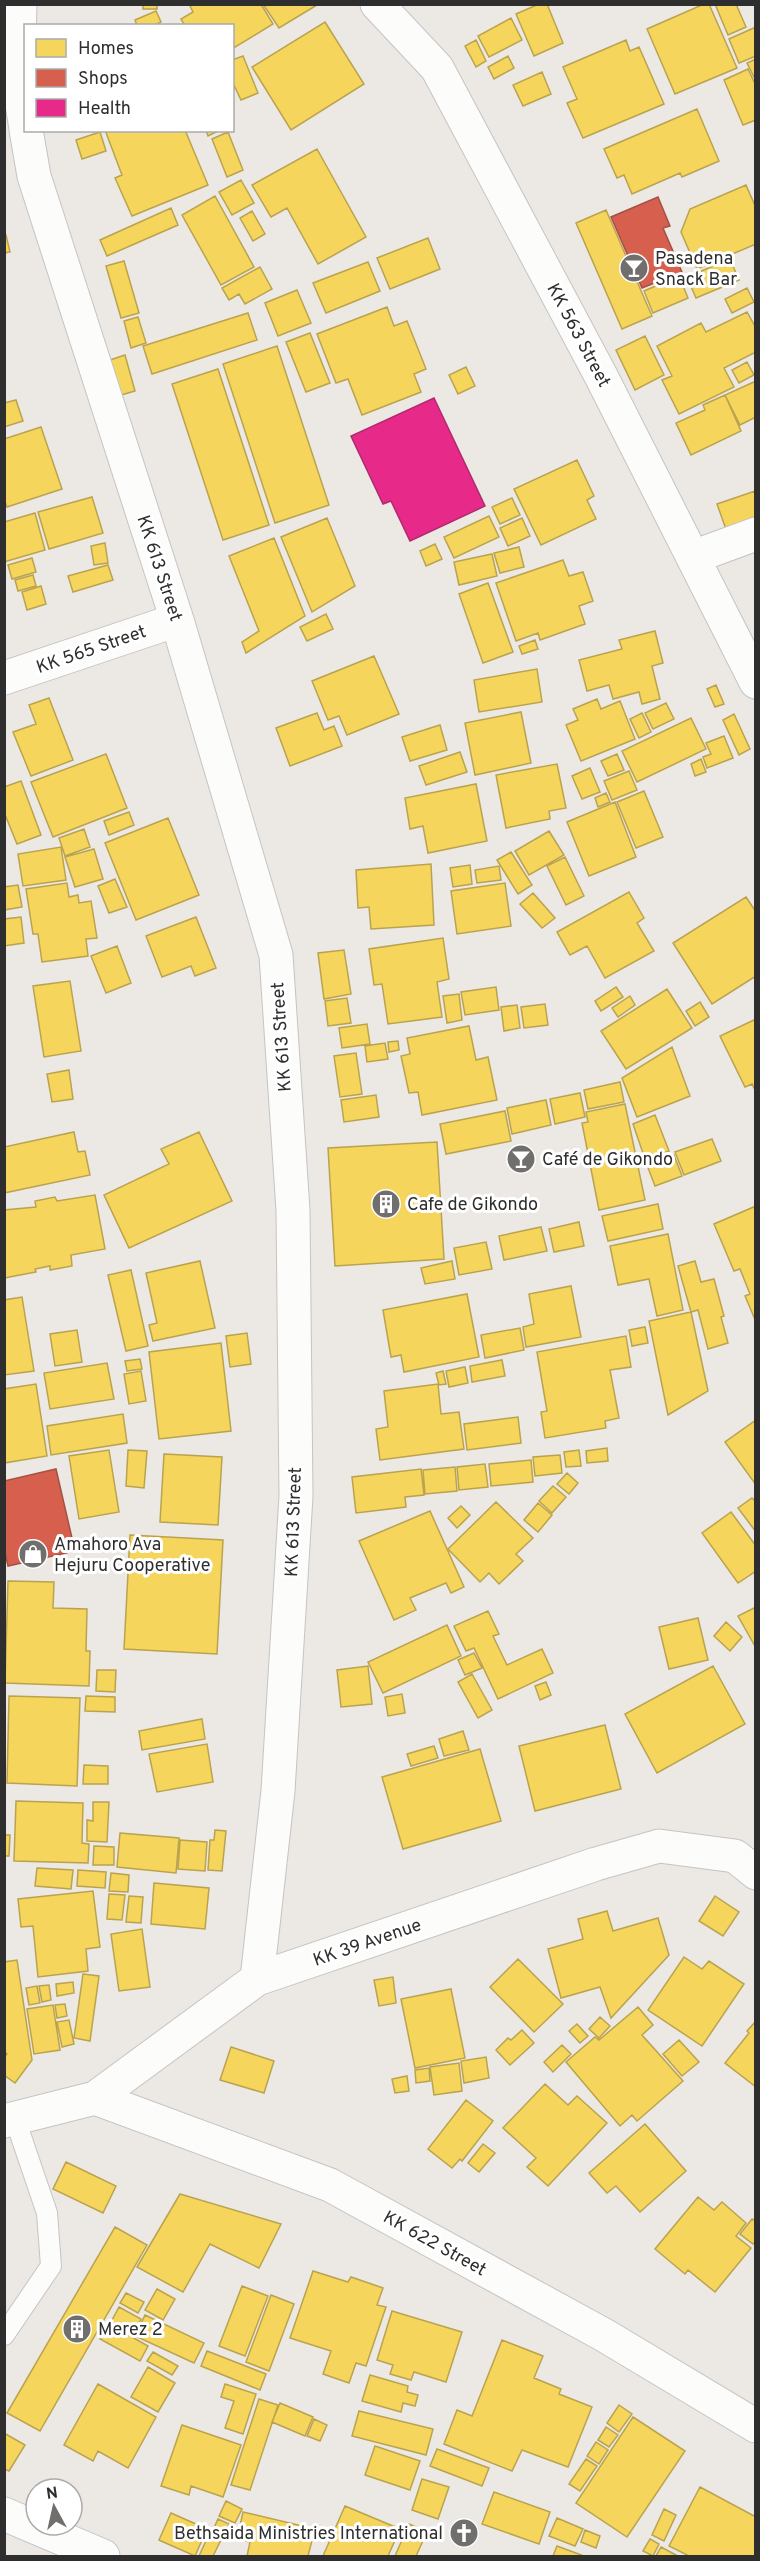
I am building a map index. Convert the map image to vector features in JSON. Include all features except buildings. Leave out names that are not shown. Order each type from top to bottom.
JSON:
[{"type":"street","name":"KK 613 Street","points":[[20,4],[18,81],[24,117]]},
{"type":"street","name":"KK 563 Street","points":[[377,4],[437,68],[601,376],[756,682]]},
{"type":"street","name":"KK 613 Street","points":[[27,132],[34,176],[177,620],[276,956],[293,1210],[296,1496],[278,1791],[257,1979]]},
{"type":"street","points":[[693,557],[756,534]]},
{"type":"street","name":"KK 565 Street","points":[[4,678],[177,620]]},
{"type":"street","name":"KK 39 Avenue","points":[[10,2120],[96,2098],[257,1979],[596,1864],[659,1846],[735,1856],[756,1873]]},
{"type":"street","name":"KK 622 Street","points":[[96,2098],[330,2186],[604,2335],[756,2426]]},
{"type":"street","points":[[4,2514],[103,2556]]},
{"type":"lane","points":[[4,2335],[51,2266],[47,2213],[10,2120]]},
{"type":"place","name":"Pasadena Snack Bar","points":[[634,268]]},
{"type":"place","name":"Café de Gikondo","points":[[521,1159]]},
{"type":"place","name":"Cafe de Gikondo","points":[[386,1204]]},
{"type":"place","name":"Amahoro Ava Hejuru Cooperative","points":[[33,1554]]},
{"type":"place","name":"Merez 2","points":[[77,2329]]},
{"type":"place","name":"Bethsaida Ministries International","points":[[464,2533]]}]
